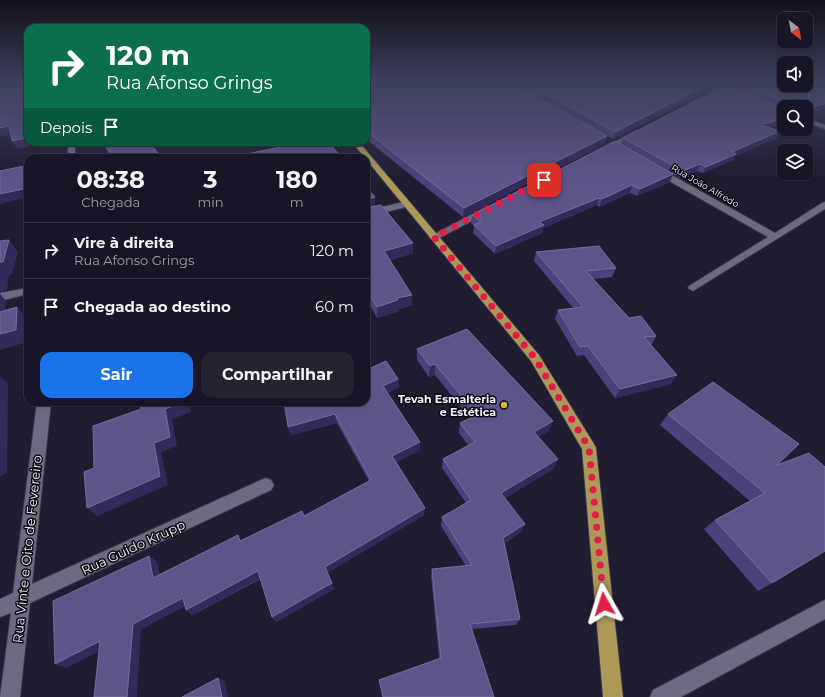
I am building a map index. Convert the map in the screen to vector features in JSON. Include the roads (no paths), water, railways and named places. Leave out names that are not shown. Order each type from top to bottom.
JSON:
[{"type":"main road","points":[[358,146],[365,154]]},
{"type":"main road","points":[[370,160],[535,358],[589,448],[613,697]]},
{"type":"street","points":[[813,123],[825,127]]},
{"type":"street","points":[[599,152],[647,127]]},
{"type":"street","name":"Rua João Alfredo","points":[[653,168],[774,236]]},
{"type":"street","points":[[370,213],[407,204]]},
{"type":"street","points":[[434,237],[496,205]]},
{"type":"street","points":[[693,288],[825,205]]},
{"type":"street","points":[[0,297],[24,292]]},
{"type":"street","name":"Rua Vinte e Oito de Fevereiro","points":[[10,697],[44,406]]},
{"type":"street","name":"Rua Guido Krupp","points":[[0,608],[266,486]]},
{"type":"street","points":[[660,697],[825,609]]},
{"type":"place","name":"Tevah Esmalteria e Estética","points":[[504,405]]}]
